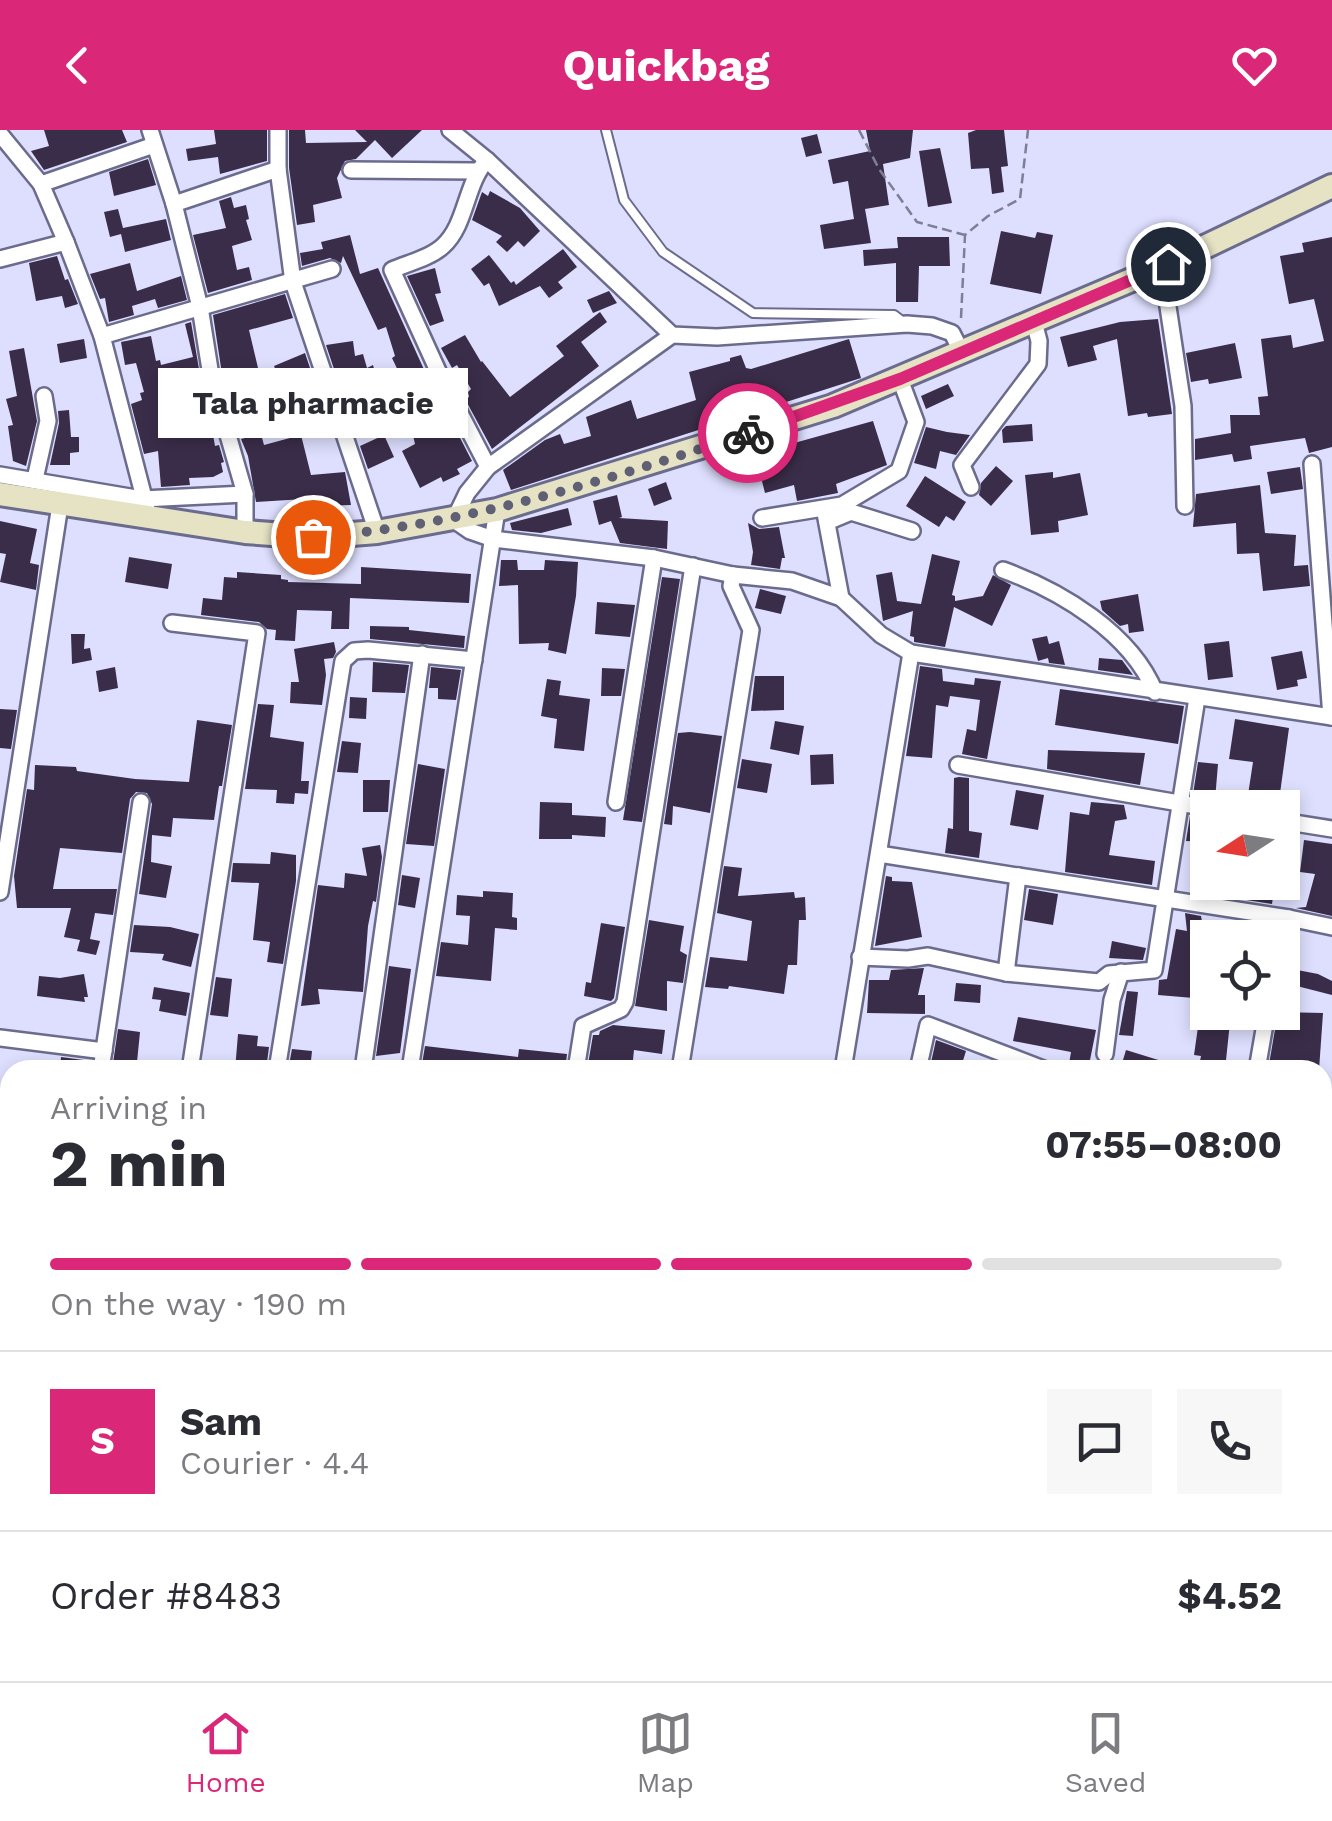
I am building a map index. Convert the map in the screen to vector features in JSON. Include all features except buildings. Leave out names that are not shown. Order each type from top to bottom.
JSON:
[{"type":"main road","points":[[0,494],[60,505],[146,508],[245,532],[313,537],[454,520],[833,406],[1331,191]]},
{"type":"street","points":[[278,130],[278,169],[294,282],[377,532]]},
{"type":"street","points":[[450,130],[482,166],[672,334],[718,337],[907,324],[952,333],[962,353]]},
{"type":"street","points":[[0,134],[40,184],[66,242],[102,336],[146,508]]},
{"type":"street","points":[[40,184],[152,137],[200,307],[211,376],[244,494],[245,532]]},
{"type":"street","points":[[351,170],[482,166]]},
{"type":"street","points":[[482,166],[453,234],[442,248],[392,270],[438,371],[488,466]]},
{"type":"street","points":[[174,204],[278,169]]},
{"type":"street","points":[[0,259],[66,242]]},
{"type":"street","points":[[1162,266],[1183,406],[1185,506]]},
{"type":"street","points":[[102,336],[332,269]]},
{"type":"street","points":[[972,487],[962,465],[1038,364],[1040,340],[1034,322]]},
{"type":"street","points":[[672,334],[488,466],[467,493],[454,520],[492,540],[654,558],[734,575],[792,581],[841,598],[881,636],[910,653],[1332,717],[1312,464]]},
{"type":"street","points":[[826,516],[900,471],[916,422],[900,379]]},
{"type":"street","points":[[35,479],[48,421],[44,396]]},
{"type":"street","points":[[0,475],[35,479],[146,508],[244,494]]},
{"type":"street","points":[[0,892],[60,505]]},
{"type":"street","points":[[412,1060],[497,510]]},
{"type":"street","points":[[762,518],[851,512],[912,531]]},
{"type":"street","points":[[826,516],[841,598]]},
{"type":"street","points":[[616,802],[654,558]]},
{"type":"street","points":[[578,1060],[583,1026],[621,1009],[625,1002],[694,566]]},
{"type":"street","points":[[1003,570],[1064,596],[1093,619],[1144,665],[1156,692]]},
{"type":"street","points":[[682,1060],[751,630],[731,586],[734,575]]},
{"type":"street","points":[[172,623],[257,633],[192,1060]]},
{"type":"street","points":[[279,1060],[342,661],[354,651],[474,660]]},
{"type":"street","points":[[845,1060],[910,653]]},
{"type":"street","points":[[364,1060],[422,654]]},
{"type":"street","points":[[860,957],[928,956],[1006,974],[1099,982],[1109,974],[1154,970],[1197,698]]},
{"type":"street","points":[[958,765],[1190,805]]},
{"type":"street","points":[[103,1060],[141,802]]},
{"type":"street","points":[[1300,824],[1332,829]]},
{"type":"street","points":[[879,854],[1332,927]]},
{"type":"street","points":[[1006,974],[1018,876]]},
{"type":"street","points":[[1105,1054],[1112,1000],[1122,972]]},
{"type":"street","points":[[920,1060],[928,1025],[1020,1060]]},
{"type":"street","points":[[1259,1060],[1264,1030]]},
{"type":"street","points":[[0,1038],[104,1051]]},
{"type":"lane","points":[[606,130],[624,200],[663,252],[754,314],[894,314],[907,324]]},
{"type":"path","points":[[859,130],[879,169],[917,222],[965,235]]},
{"type":"path","points":[[961,321],[965,235],[988,216],[1020,199],[1028,130]]},
{"type":"way so far","points":[[313,537],[377,532],[497,510],[748,433]]},
{"type":"place","name":"Tala pharmacie","points":[[313,537]]},
{"type":"route","points":[[748,433],[833,406],[1168,264]]}]
